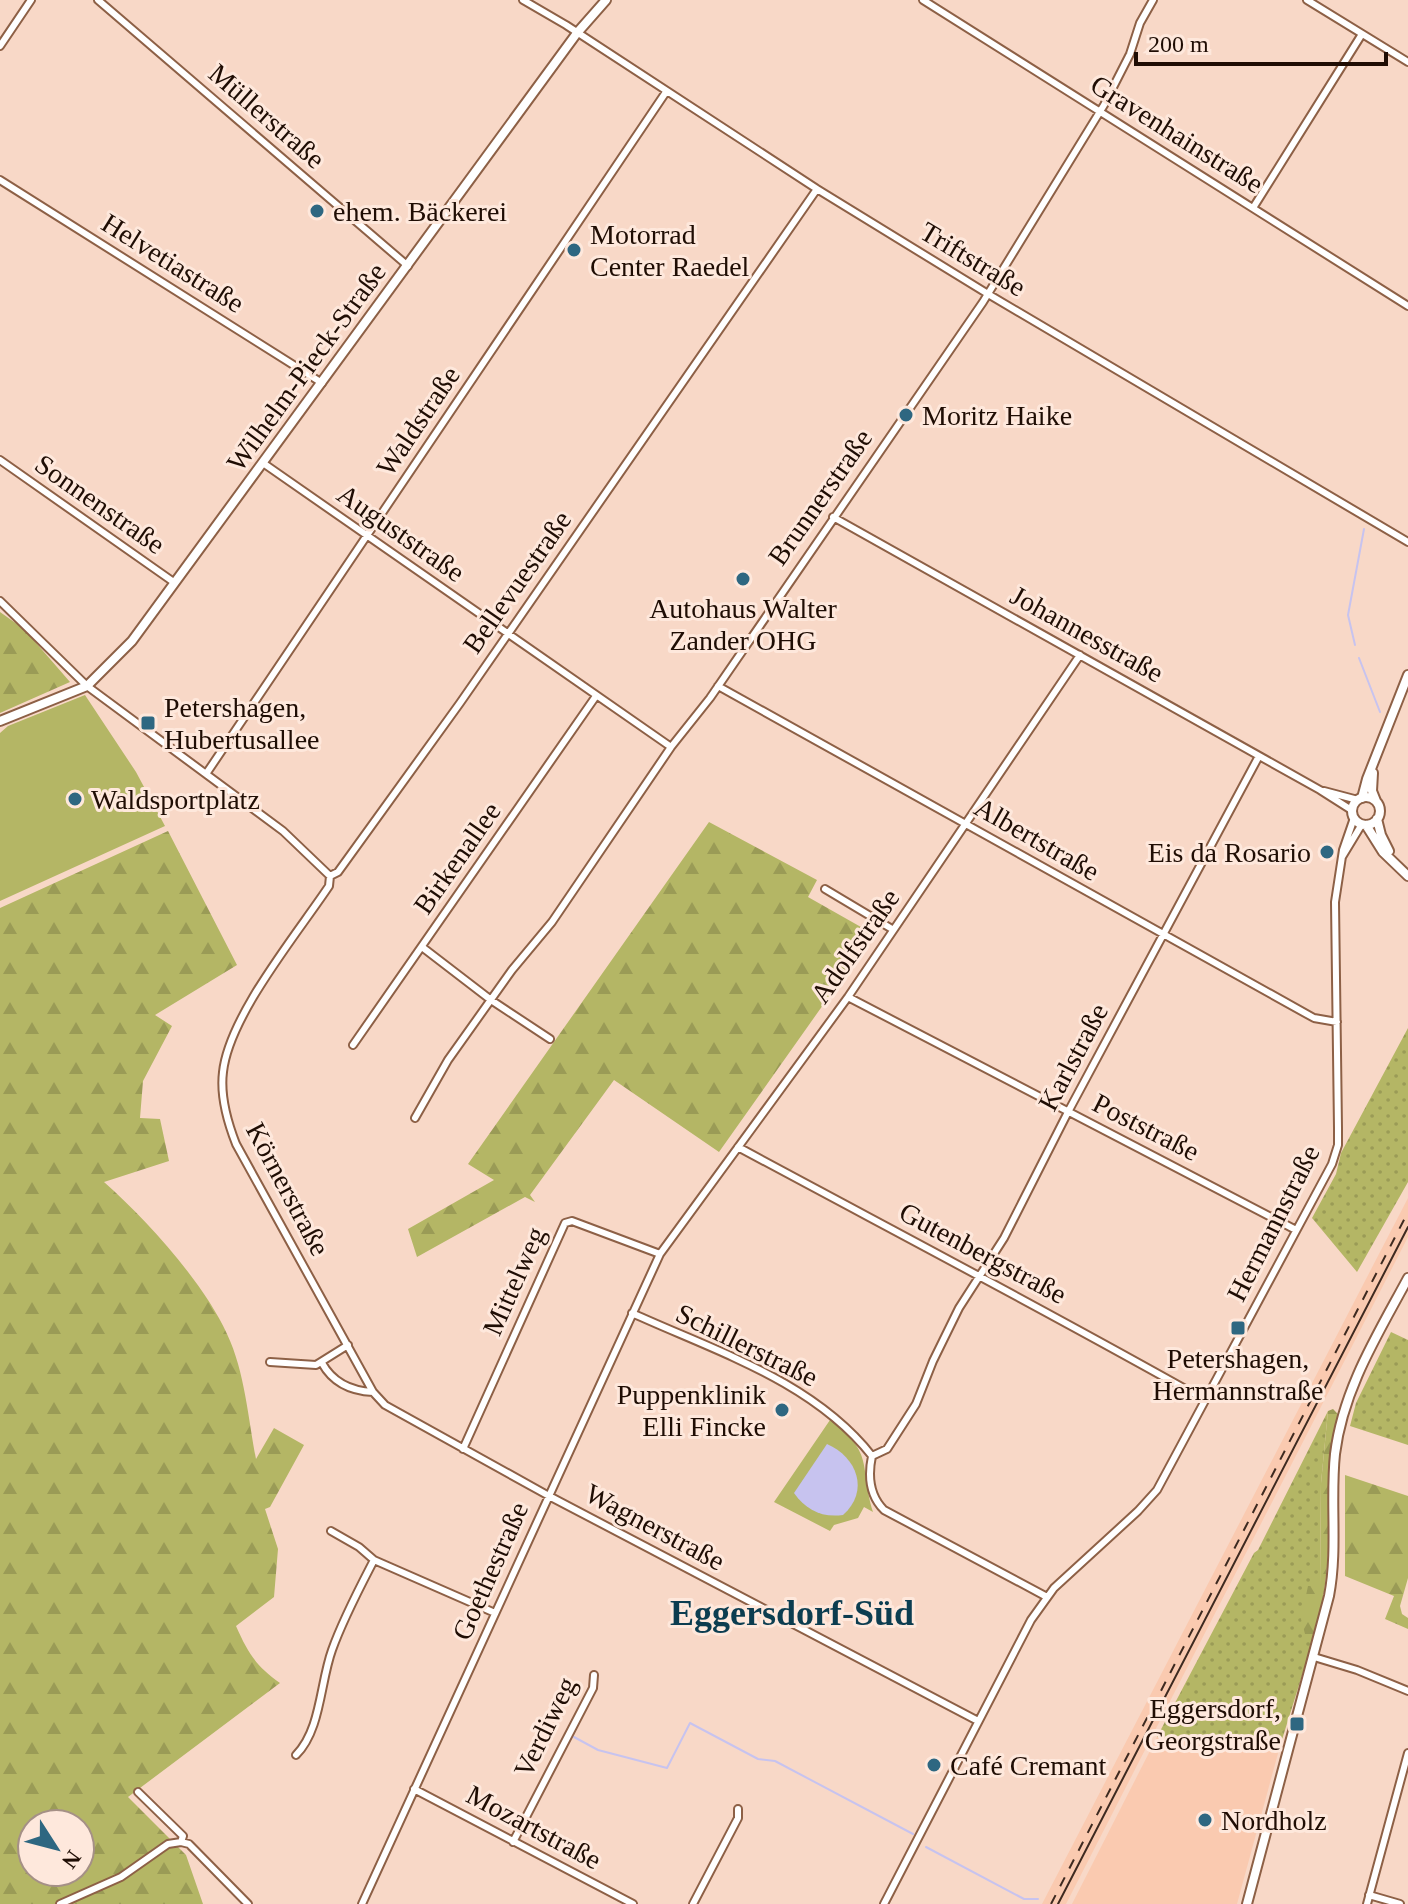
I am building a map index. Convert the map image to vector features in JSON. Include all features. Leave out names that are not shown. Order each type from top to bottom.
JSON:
[{"type":"street","points":[[0,46],[31,0]]},
{"type":"street","name":"Müllerstraße","points":[[98,0],[408,266]]},
{"type":"street","name":"Triftstraße","points":[[523,0],[817,189],[988,294],[1408,542]]},
{"type":"street","name":"Wilhelm-Pieck-Straße","points":[[3,722],[87,686],[126,649],[577,33],[606,0]]},
{"type":"street","name":"Gravenhainstraße","points":[[923,0],[1408,306]]},
{"type":"street","name":"Brunnerstraße","points":[[415,1118],[448,1060],[512,970],[552,922],[988,294],[1100,112],[1153,0]]},
{"type":"street","points":[[1307,0],[1408,62]]},
{"type":"street","points":[[1253,208],[1362,34]]},
{"type":"street","name":"Waldstraße","points":[[206,774],[666,92]]},
{"type":"street","name":"Helvetiastraße","points":[[0,180],[322,383]]},
{"type":"street","name":"Bellevuestraße","points":[[253,998],[329,886],[330,876],[343,866],[508,634],[817,189]]},
{"type":"street","name":"Sonnenstraße","points":[[0,460],[175,583]]},
{"type":"street","name":"Auguststraße","points":[[263,463],[671,747]]},
{"type":"street","name":"Johannesstraße","points":[[833,517],[1320,790],[1359,819]]},
{"type":"street","points":[[0,601],[87,686],[283,831],[330,876]]},
{"type":"street","name":"Adolfstraße","points":[[659,1254],[848,997],[1080,655]]},
{"type":"street","points":[[1408,675],[1360,799],[1359,819],[1383,852],[1408,876]]},
{"type":"street","name":"Albertstraße","points":[[718,686],[1314,1018],[1337,1022]]},
{"type":"street","name":"Birkenallee","points":[[353,1045],[596,696]]},
{"type":"street","name":"Karlstraße","points":[[872,1456],[887,1449],[916,1404],[959,1308],[1004,1238],[1259,756]]},
{"type":"street","points":[[1374,764],[1372,791],[1380,810],[1377,819],[1381,835],[1395,862]]},
{"type":"street","name":"Johannesstraße","points":[[1320,790],[1360,799]]},
{"type":"street","points":[[1360,799],[1368,797],[1376,801]]},
{"type":"street","points":[[1359,819],[1377,819]]},
{"type":"street","name":"Hermannstraße","points":[[884,1904],[1031,1620],[1047,1597],[1157,1490],[1336,1154],[1335,902],[1342,857],[1359,819]]},
{"type":"street","points":[[825,889],[892,929]]},
{"type":"street","points":[[422,947],[491,1000],[550,1039]]},
{"type":"street","name":"Poststraße","points":[[848,997],[1296,1230]]},
{"type":"street","name":"Körnerstraße","points":[[253,998],[236,1029],[225,1059],[223,1090],[229,1126],[236,1144],[373,1392]]},
{"type":"street","name":"Gutenbergstraße","points":[[738,1147],[1093,1336],[1205,1400]]},
{"type":"street","name":"Mittelweg","points":[[463,1449],[565,1223],[572,1221],[659,1254]]},
{"type":"street","name":"Goethestraße","points":[[362,1904],[589,1413],[659,1254]]},
{"type":"street","points":[[1247,1904],[1330,1594],[1334,1468],[1341,1420],[1359,1372],[1408,1278]]},
{"type":"street","name":"Schillerstraße","points":[[632,1313],[790,1386],[842,1422],[872,1456]]},
{"type":"street","points":[[270,1362],[322,1363],[348,1345]]},
{"type":"street","name":"Wagnerstraße","points":[[322,1363],[328,1374],[344,1386],[373,1392],[385,1405],[549,1496],[978,1721]]},
{"type":"street","points":[[872,1456],[871,1486],[875,1499],[884,1510],[1047,1597]]},
{"type":"street","points":[[331,1531],[374,1560],[495,1613]]},
{"type":"street","points":[[296,1755],[303,1748],[314,1718],[331,1651],[374,1560]]},
{"type":"street","points":[[1314,1657],[1357,1670],[1408,1691]]},
{"type":"street","name":"Verdiweg","points":[[513,1842],[593,1688],[594,1675]]},
{"type":"street","points":[[1367,1904],[1408,1753]]},
{"type":"street","name":"Mozartstraße","points":[[414,1789],[633,1904]]},
{"type":"street","points":[[138,1792],[182,1835],[181,1842]]},
{"type":"street","points":[[693,1904],[738,1818],[738,1809]]},
{"type":"street","points":[[60,1904],[121,1877],[168,1844],[181,1842],[189,1844],[248,1904]]},
{"type":"street","points":[[1369,1895],[1400,1904]]},
{"type":"shaded area","points":[[1408,1198],[1408,1237],[1066,1904],[1042,1904]]},
{"type":"shaded area","points":[[827,1444],[846,1457],[856,1475],[856,1496],[843,1515],[815,1512],[794,1493]]},
{"type":"shaded area","points":[[1157,1737],[1280,1746],[1237,1904],[1072,1904]]},
{"type":"green space","points":[[0,612],[24,629],[70,682],[0,713]]},
{"type":"green space","name":"Waldsportplatz","points":[[85,695],[136,772],[165,826],[0,901],[0,733],[8,726]]},
{"type":"green space","points":[[709,822],[817,880],[808,897],[868,931],[869,940],[719,1152],[614,1080],[530,1195],[535,1202],[525,1197],[417,1257],[408,1229],[494,1180],[468,1164]]},
{"type":"green space","points":[[168,831],[237,965],[155,1015],[172,1026],[143,1081],[140,1118],[160,1119],[169,1161],[104,1182],[173,1253],[217,1314],[238,1364],[256,1459],[274,1428],[304,1445],[270,1507],[265,1509],[278,1549],[274,1597],[236,1626],[254,1658],[280,1683],[128,1797],[186,1855],[203,1904],[0,1904],[0,908]]},
{"type":"green space","points":[[1408,1028],[1408,1182],[1357,1272],[1312,1218],[1336,1174],[1341,1153]]},
{"type":"green space","points":[[1391,1332],[1408,1340],[1408,1445],[1350,1426],[1356,1403]]},
{"type":"green space","points":[[1333,1409],[1338,1414],[1326,1580],[1315,1634],[1305,1634],[1301,1619],[1308,1586],[1320,1586],[1321,1483],[1328,1411]]},
{"type":"green space","points":[[1328,1411],[1321,1483],[1320,1587],[1315,1634],[1280,1746],[1157,1737],[1258,1550]]},
{"type":"green space","points":[[830,1420],[860,1451],[873,1512],[864,1507],[858,1518],[834,1525],[830,1531],[774,1502]]},
{"type":"green space","points":[[1345,1475],[1408,1496],[1408,1578],[1400,1606],[1402,1614],[1408,1618],[1408,1629],[1385,1619],[1394,1596],[1345,1576]]},
{"type":"waterway","points":[[1355,645],[1348,615],[1364,529]]},
{"type":"waterway","points":[[1359,658],[1380,712]]},
{"type":"waterway","points":[[574,1737],[598,1750],[667,1768],[690,1723],[758,1759],[775,1761],[913,1834]]},
{"type":"waterway","points":[[926,1847],[1024,1899],[1038,1899]]},
{"type":"tram line","points":[[1058,1904],[1408,1227]]},
{"type":"railway","points":[[1051,1904],[1408,1212]]},
{"type":"place","name":"ehem. Bäckerei","points":[[317,211]]},
{"type":"place","name":"Motorrad Center Raedel","points":[[574,250]]},
{"type":"place","name":"Moritz Haike","points":[[906,415]]},
{"type":"place","name":"Autohaus Walter Zander OHG","points":[[743,579]]},
{"type":"place","name":"Petershagen, Hubertusallee","points":[[148,723]]},
{"type":"place","name":"Waldsportplatz","points":[[75,799]]},
{"type":"place","name":"Eis da Rosario","points":[[1327,852]]},
{"type":"place","name":"Petershagen, Hermannstraße","points":[[1238,1328]]},
{"type":"place","name":"Puppenklinik Elli Fincke","points":[[782,1410]]},
{"type":"place","name":"Eggersdorf, Georgstraße","points":[[1297,1724]]},
{"type":"place","name":"Café Cremant","points":[[934,1765]]},
{"type":"place","name":"Nordholz","points":[[1205,1820]]},
{"type":"district","name":"Eggersdorf-Süd","points":[[792,1613]]}]
